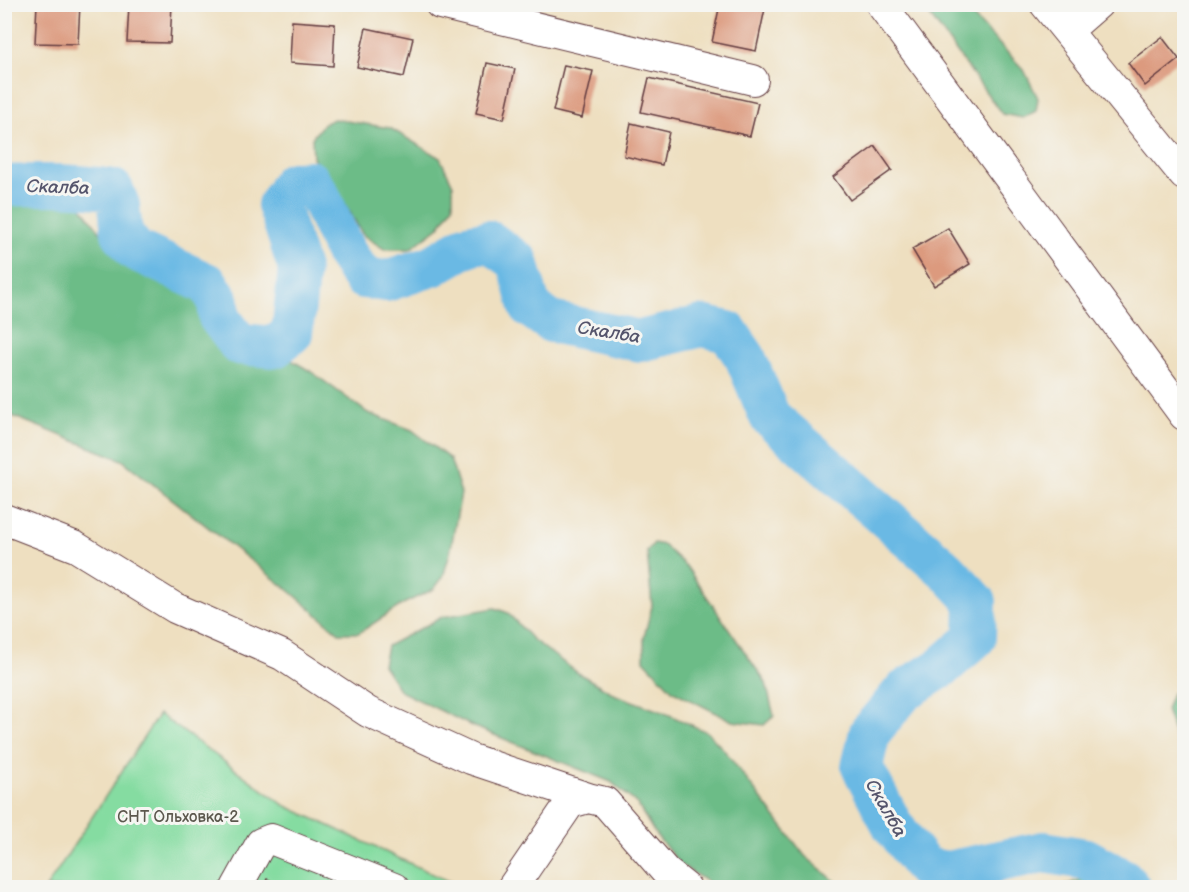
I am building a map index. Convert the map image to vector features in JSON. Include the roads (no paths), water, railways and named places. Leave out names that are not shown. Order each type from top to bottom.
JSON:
[{"type":"street","points":[[440,4],[753,80]]},
{"type":"street","points":[[881,4],[1185,415]]},
{"type":"street","points":[[1045,4],[1185,175]]},
{"type":"street","points":[[1067,31],[1098,4]]},
{"type":"street","points":[[4,519],[76,547],[176,608],[282,655],[368,712],[471,759],[606,802],[666,872],[686,888]]},
{"type":"street","points":[[512,888],[570,804],[588,798]]},
{"type":"street","points":[[236,888],[261,843],[271,839],[394,888]]},
{"type":"waterway","name":"Скалба","points":[[4,186],[59,185],[113,190],[119,205],[122,233],[135,250],[208,284],[219,302],[219,317],[239,344],[275,347],[292,333],[299,269],[278,205],[292,183],[309,181],[319,195],[345,252],[363,278],[386,281],[432,266],[468,245],[489,241],[518,262],[530,307],[551,322],[640,341],[702,326],[728,332],[745,357],[770,417],[946,570],[976,602],[975,638],[942,667],[904,691],[870,732],[862,767],[893,826],[925,868],[947,872],[1043,852],[1086,859],[1124,880],[1130,888]]},
{"type":"park label","name":"СНТ Ольховка-2","points":[[178,816]]}]
